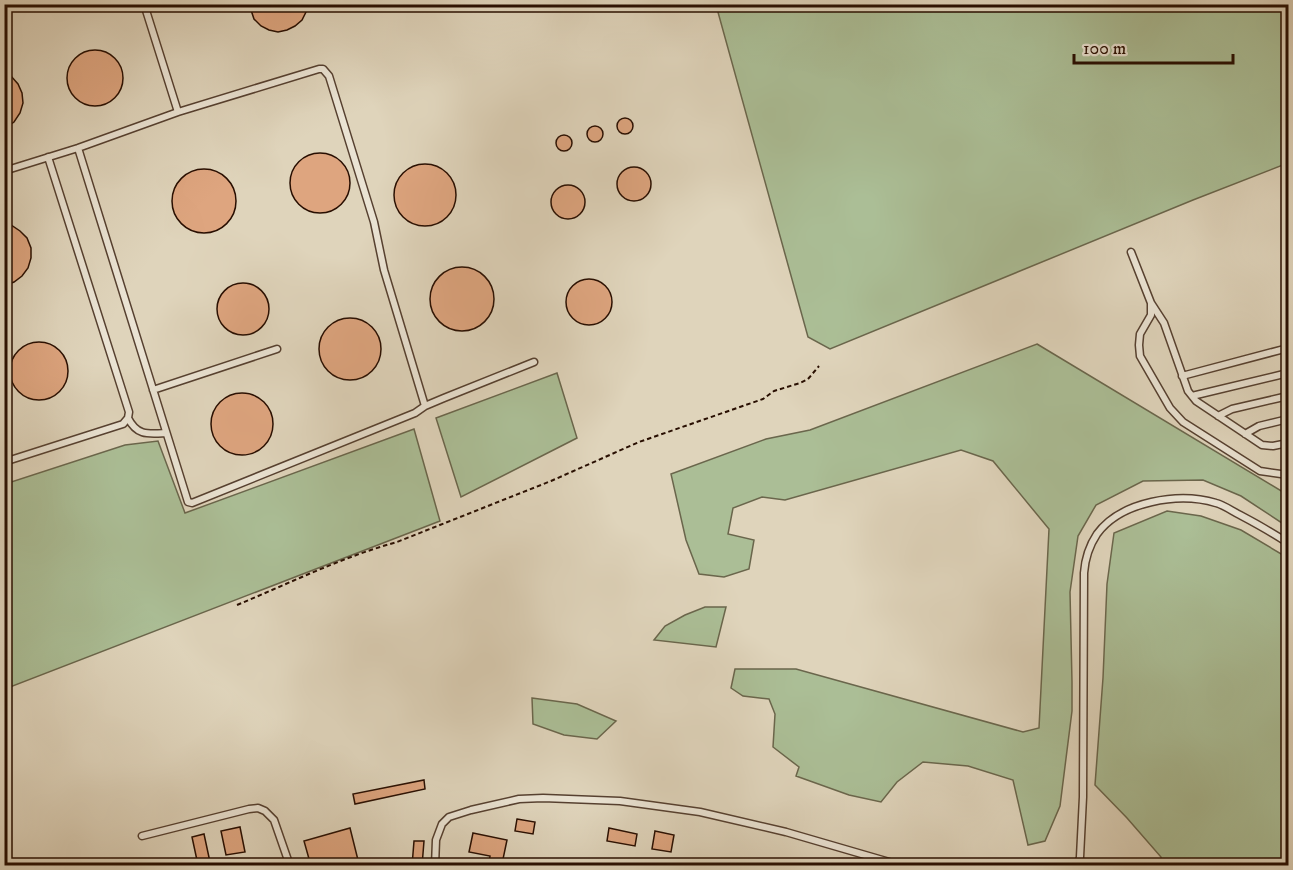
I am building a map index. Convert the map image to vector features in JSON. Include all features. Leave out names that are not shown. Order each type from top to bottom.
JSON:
[{"type":"lane","points":[[144,4],[178,111]]},
{"type":"lane","points":[[4,171],[78,148],[178,111],[323,69],[329,76],[374,222],[384,270],[426,406]]},
{"type":"lane","points":[[78,148],[188,502],[192,503],[534,363]]},
{"type":"lane","points":[[4,462],[123,424],[129,412],[48,157]]},
{"type":"lane","points":[[1131,252],[1151,303],[1164,323],[1188,391],[1196,401],[1262,445],[1273,446],[1288,443]]},
{"type":"lane","points":[[1151,303],[1150,315],[1140,334],[1140,356],[1170,408],[1183,422],[1260,471],[1288,475]]},
{"type":"lane","points":[[1182,376],[1288,348]]},
{"type":"lane","points":[[153,390],[277,349]]},
{"type":"lane","points":[[1192,396],[1288,374]]},
{"type":"lane","points":[[1218,416],[1232,409],[1288,396]]},
{"type":"lane","points":[[128,418],[136,430],[151,434],[166,433]]},
{"type":"lane","points":[[1245,434],[1259,426],[1288,419]]},
{"type":"lane","points":[[1078,866],[1083,797],[1084,573],[1085,559],[1097,534],[1109,522],[1131,509],[1154,501],[1181,498],[1201,499],[1219,504],[1288,543]]},
{"type":"lane","points":[[435,866],[436,840],[442,824],[449,817],[519,799],[543,798],[620,801],[700,812],[786,832],[903,866]]},
{"type":"lane","points":[[142,836],[258,808],[274,820],[290,866]]},
{"type":"path","points":[[237,605],[331,565],[397,542],[551,481],[639,442],[763,399],[774,391],[808,379],[819,366]]},
{"type":"green space","points":[[716,5],[1288,5],[1288,163],[830,349],[808,337]]},
{"type":"green space","points":[[1037,344],[1288,495],[1288,527],[1241,496],[1203,480],[1143,481],[1096,505],[1078,536],[1070,592],[1072,711],[1060,806],[1045,841],[1028,845],[1013,780],[968,766],[923,762],[897,782],[881,802],[849,795],[796,776],[799,767],[773,747],[775,714],[769,699],[743,696],[731,688],[735,669],[796,669],[1023,732],[1039,728],[1049,529],[993,461],[961,450],[785,500],[762,497],[733,508],[728,534],[754,540],[749,569],[724,577],[699,574],[686,540],[671,474],[766,439],[810,430]]},
{"type":"green space","points":[[557,373],[577,438],[461,497],[436,418]]},
{"type":"green space","points":[[414,429],[440,521],[5,689],[5,484],[125,445],[158,441],[185,513]]},
{"type":"green space","points":[[1167,511],[1201,516],[1241,530],[1288,558],[1288,865],[1162,865],[1161,857],[1095,785],[1107,584],[1114,533]]},
{"type":"green space","points":[[705,607],[726,607],[716,647],[654,640],[665,626]]},
{"type":"green space","points":[[532,698],[577,704],[616,721],[597,739],[564,735],[533,724]]},
{"type":"building","points":[[250,4],[308,4],[302,20],[287,30],[278,32],[261,26],[254,19]]},
{"type":"building","points":[[95,50],[106,52],[115,58],[121,67],[123,78],[121,89],[115,98],[106,104],[95,106],[84,104],[75,98],[69,89],[67,78],[69,67],[75,58],[84,52]]},
{"type":"building","points":[[4,73],[11,76],[18,84],[23,103],[14,122],[4,129]]},
{"type":"building","points":[[622,118],[628,118],[633,126],[631,132],[622,134],[617,129],[617,123]]},
{"type":"building","points":[[592,126],[598,126],[603,134],[601,140],[592,142],[587,137],[587,131]]},
{"type":"building","points":[[561,135],[567,135],[572,143],[570,149],[561,151],[556,146],[556,140]]},
{"type":"building","points":[[314,153],[326,153],[342,161],[348,171],[350,183],[348,195],[342,205],[326,213],[314,213],[298,205],[290,189],[290,177],[298,161]]},
{"type":"building","points":[[419,164],[431,164],[447,173],[454,183],[456,195],[454,207],[447,217],[431,226],[419,226],[408,221],[399,212],[394,201],[394,189],[399,178],[408,169]]},
{"type":"building","points":[[634,167],[646,172],[651,184],[646,196],[634,201],[622,196],[617,184],[622,172]]},
{"type":"building","points":[[198,169],[210,169],[227,178],[234,189],[236,201],[234,213],[227,224],[210,233],[198,233],[186,228],[177,219],[172,207],[172,195],[177,183],[186,174]]},
{"type":"building","points":[[568,185],[580,190],[585,202],[580,214],[568,219],[556,214],[551,202],[556,190]]},
{"type":"building","points":[[4,224],[11,225],[27,238],[31,248],[31,258],[22,276],[4,286]]},
{"type":"building","points":[[456,267],[468,267],[485,276],[492,287],[494,299],[492,311],[485,322],[468,331],[456,331],[444,326],[435,317],[430,305],[430,293],[435,281],[444,272]]},
{"type":"building","points":[[589,279],[605,286],[612,302],[605,318],[589,325],[573,318],[566,302],[573,286]]},
{"type":"building","points":[[238,283],[248,283],[257,287],[265,295],[269,309],[265,323],[257,331],[248,335],[238,335],[229,331],[221,323],[217,314],[217,304],[221,295],[229,287]]},
{"type":"building","points":[[350,318],[367,323],[372,327],[376,332],[381,349],[376,366],[372,371],[367,375],[350,380],[333,375],[328,371],[324,366],[319,349],[324,332],[328,327],[333,323]]},
{"type":"building","points":[[33,342],[45,342],[60,350],[68,365],[68,377],[60,392],[45,400],[33,400],[18,392],[10,377],[10,365],[18,350]]},
{"type":"building","points":[[236,393],[248,393],[264,402],[271,412],[273,424],[271,436],[264,446],[248,455],[236,455],[225,450],[216,441],[211,430],[211,418],[216,407],[225,398]]},
{"type":"building","points":[[424,780],[425,789],[355,804],[353,794]]},
{"type":"building","points":[[517,819],[535,822],[533,834],[515,831]]},
{"type":"building","points":[[240,827],[245,852],[226,855],[221,831]]},
{"type":"building","points":[[350,828],[358,860],[344,864],[345,866],[311,866],[304,841]]},
{"type":"building","points":[[609,828],[637,834],[635,846],[607,841]]},
{"type":"building","points":[[655,831],[674,835],[671,852],[652,849]]},
{"type":"building","points":[[473,833],[507,840],[502,864],[489,862],[490,856],[469,852]]},
{"type":"building","points":[[204,834],[210,862],[198,865],[192,837]]},
{"type":"building","points":[[414,841],[424,841],[422,866],[412,866]]}]
